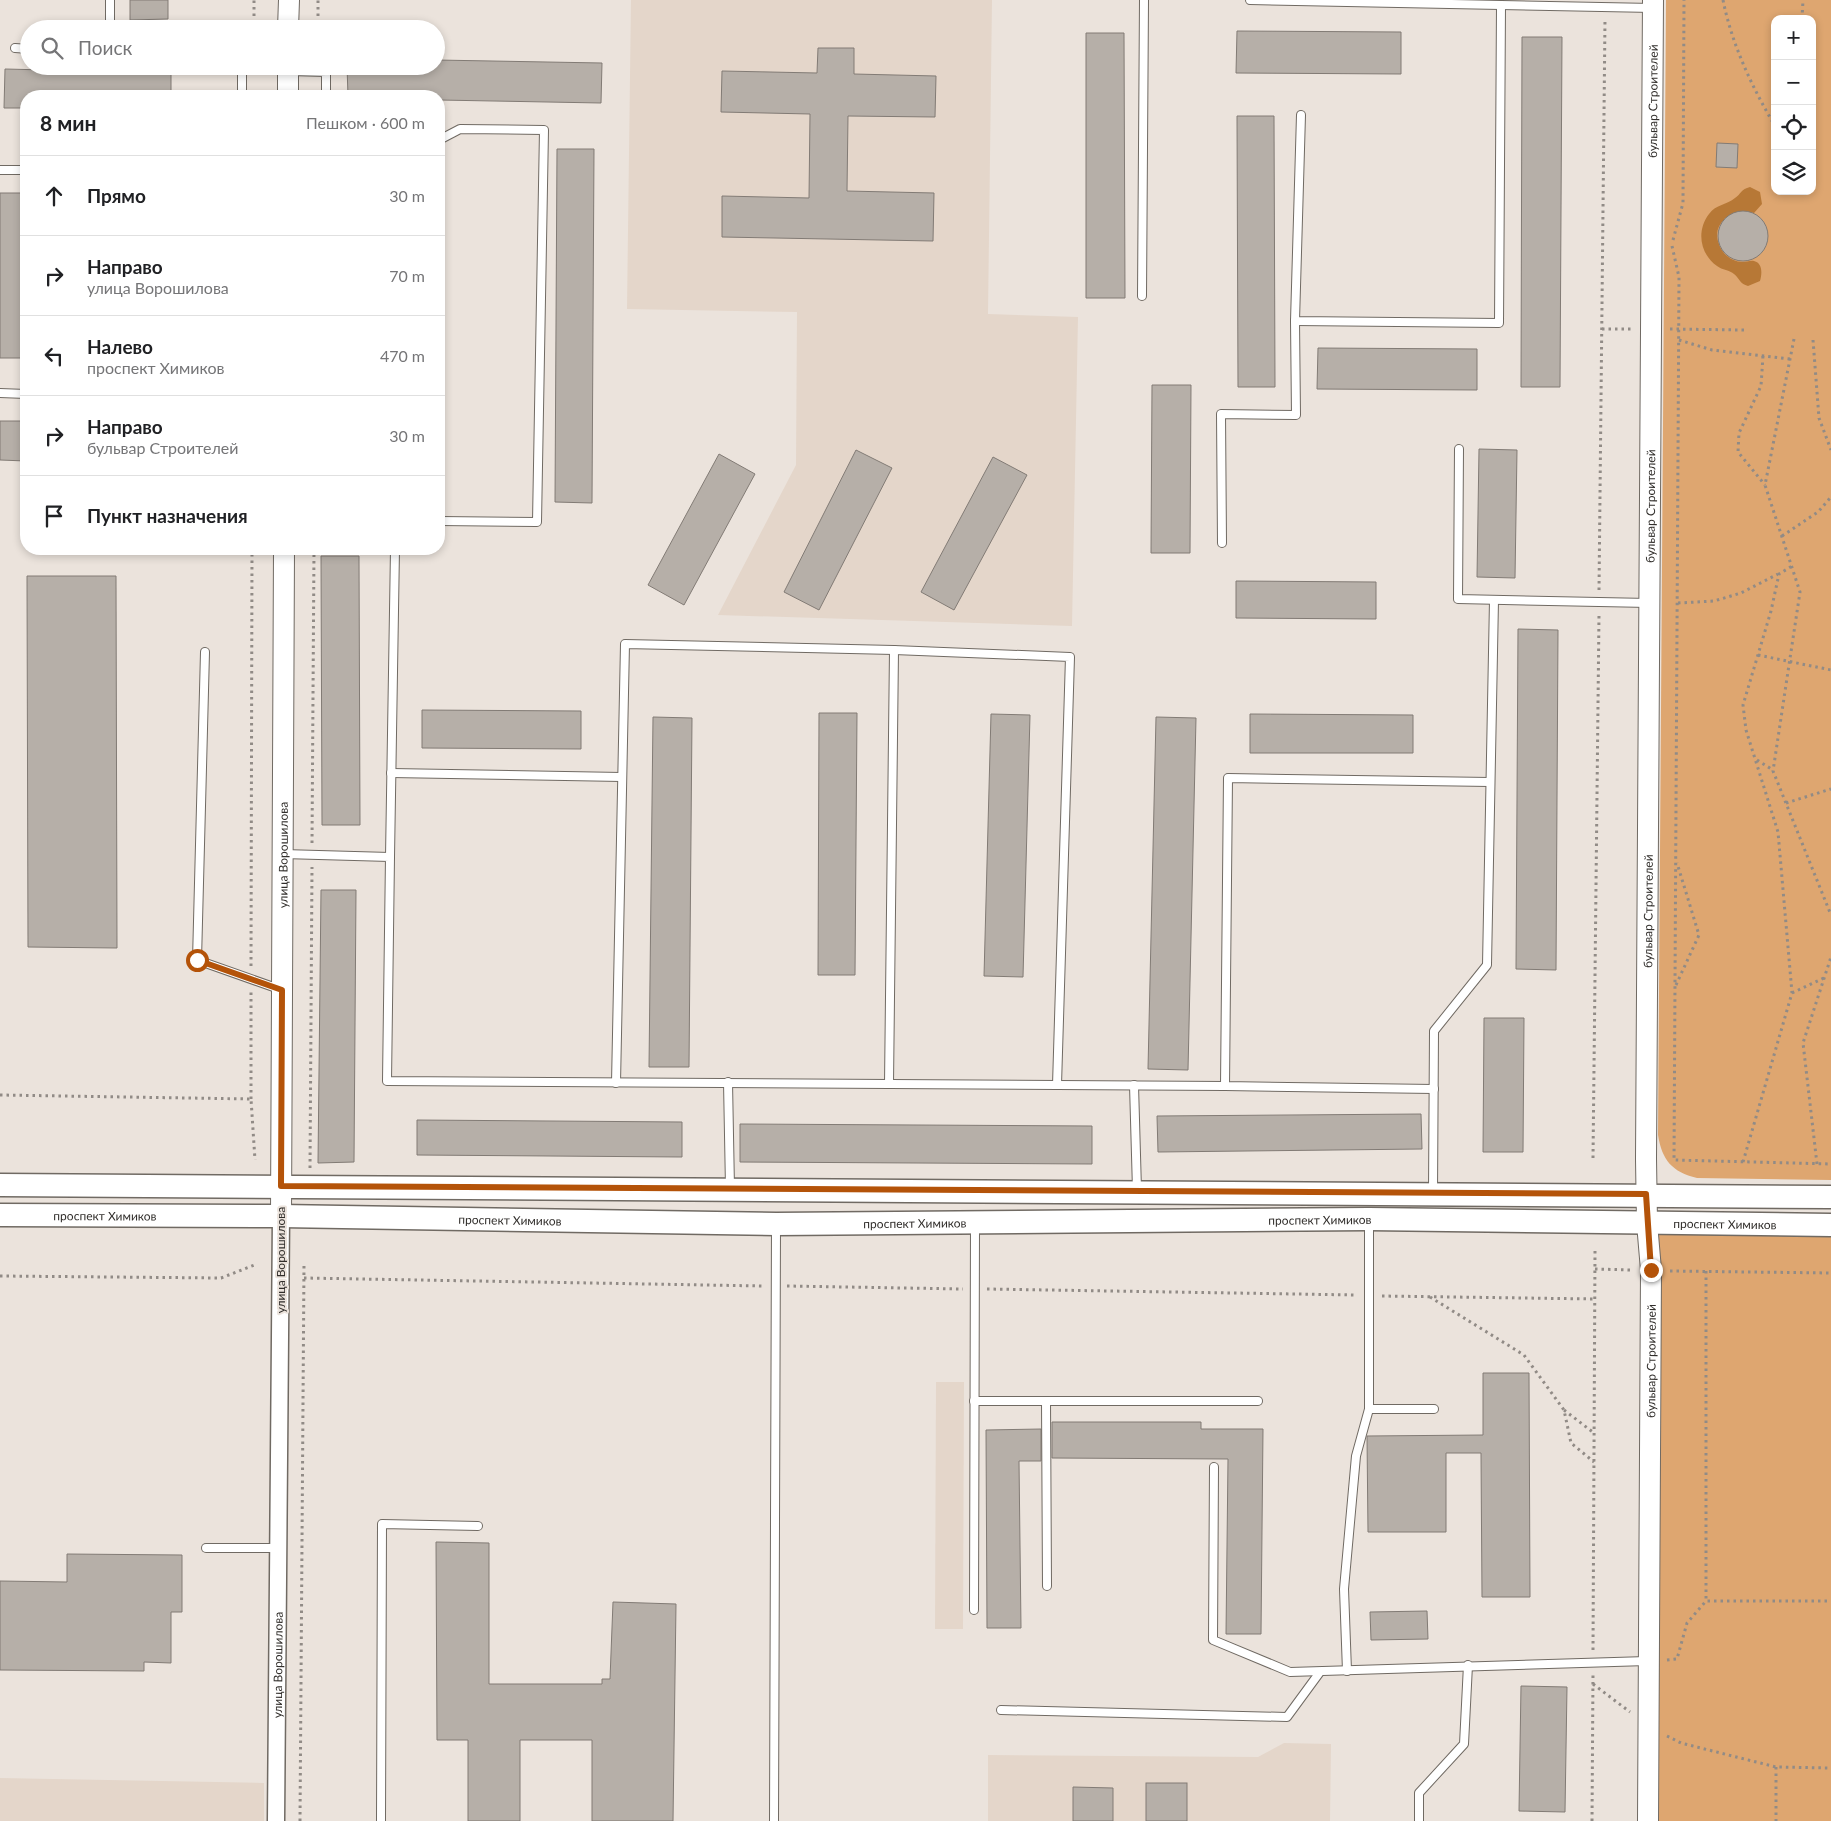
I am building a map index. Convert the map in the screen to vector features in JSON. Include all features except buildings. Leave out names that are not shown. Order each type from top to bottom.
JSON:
[{"type":"main road","points":[[0,1185],[1831,1196]]},
{"type":"main road","name":"проспект Химиков","points":[[0,1215],[280,1216],[776,1224],[1369,1219],[1831,1225]]},
{"type":"street","points":[[288,20],[289,0]]},
{"type":"street","name":"бульвар Строителей","points":[[1648,1821],[1651,1270],[1646,1194],[1653,4]]},
{"type":"street","points":[[288,75],[288,90]]},
{"type":"street","name":"улица Ворошилова","points":[[276,1821],[284,555]]},
{"type":"lane","points":[[110,0],[110,20]]},
{"type":"lane","points":[[1142,296],[1144,0]]},
{"type":"lane","points":[[1250,0],[1460,2],[1501,6],[1605,8],[1653,4]]},
{"type":"lane","points":[[1295,321],[1499,324],[1501,6]]},
{"type":"lane","points":[[15,48],[20,48]]},
{"type":"lane","points":[[242,75],[242,90]]},
{"type":"lane","points":[[326,75],[326,90]]},
{"type":"lane","points":[[1222,542],[1221,414],[1296,415],[1295,321],[1301,115]]},
{"type":"lane","points":[[445,137],[460,129],[544,130],[538,522],[445,521]]},
{"type":"lane","points":[[0,170],[20,170]]},
{"type":"lane","points":[[0,393],[20,394]]},
{"type":"lane","points":[[1459,449],[1458,599],[1649,603]]},
{"type":"lane","points":[[395,555],[387,1081],[1134,1085],[1434,1089]]},
{"type":"lane","points":[[1433,1194],[1434,1031],[1487,965],[1494,600]]},
{"type":"lane","points":[[616,1083],[625,644],[894,650],[1070,657],[1057,1085]]},
{"type":"lane","points":[[889,1084],[894,650]]},
{"type":"lane","points":[[206,652],[197,960],[282,990]]},
{"type":"lane","points":[[391,773],[622,777]]},
{"type":"lane","points":[[1225,1086],[1228,778],[1490,782]]},
{"type":"lane","points":[[283,854],[390,857]]},
{"type":"lane","points":[[728,1082],[730,1188]]},
{"type":"lane","points":[[1134,1085],[1137,1192]]},
{"type":"lane","points":[[1347,1671],[1344,1589],[1356,1456],[1369,1409],[1369,1219]]},
{"type":"lane","points":[[974,1610],[975,1222]]},
{"type":"lane","points":[[774,1821],[776,1224]]},
{"type":"lane","points":[[1046,1401],[1047,1586]]},
{"type":"lane","points":[[974,1402],[1258,1401]]},
{"type":"lane","points":[[1369,1409],[1434,1409]]},
{"type":"lane","points":[[1214,1467],[1213,1640],[1290,1672],[1468,1665],[1649,1661]]},
{"type":"lane","points":[[381,1821],[382,1524],[478,1526]]},
{"type":"lane","points":[[206,1548],[278,1548]]},
{"type":"lane","points":[[1419,1821],[1419,1794],[1464,1744],[1468,1665]]},
{"type":"lane","points":[[1001,1710],[1287,1717],[1320,1672]]},
{"type":"path","points":[[254,0],[254,20]]},
{"type":"path","points":[[318,0],[318,20]]},
{"type":"path","points":[[1684,0],[1683,203],[1672,243],[1679,277],[1674,1160],[1831,1164]]},
{"type":"path","points":[[1723,0],[1728,24],[1755,92],[1771,119]]},
{"type":"path","points":[[1802,15],[1803,0]]},
{"type":"path","points":[[1593,1158],[1605,8]]},
{"type":"path","points":[[1602,329],[1637,328]]},
{"type":"path","points":[[1662,329],[1744,330]]},
{"type":"path","points":[[1765,485],[1794,339]]},
{"type":"path","points":[[1679,340],[1712,350],[1790,359]]},
{"type":"path","points":[[1812,340],[1819,418],[1831,450]]},
{"type":"path","points":[[1763,356],[1761,386],[1739,433],[1738,452],[1765,485],[1800,592],[1773,771],[1831,916]]},
{"type":"path","points":[[1782,536],[1818,512],[1831,497]]},
{"type":"path","points":[[252,555],[251,1099],[254,1160]]},
{"type":"path","points":[[1677,603],[1714,601],[1741,593],[1792,566]]},
{"type":"path","points":[[1743,1162],[1792,993],[1778,832],[1746,730],[1743,705],[1771,611],[1779,574]]},
{"type":"path","points":[[1758,655],[1831,670]]},
{"type":"path","points":[[1756,760],[1773,771]]},
{"type":"path","points":[[1786,803],[1831,789]]},
{"type":"path","points":[[1675,988],[1699,935],[1676,860]]},
{"type":"path","points":[[1817,1164],[1803,1043],[1831,957]]},
{"type":"path","points":[[1792,993],[1824,978]]},
{"type":"path","points":[[0,1095],[251,1099]]},
{"type":"path","points":[[1592,1821],[1595,1251]]},
{"type":"path","points":[[0,1276],[221,1278],[257,1264]]},
{"type":"path","points":[[300,1821],[304,1264]]},
{"type":"path","points":[[1595,1270],[1831,1273]]},
{"type":"path","points":[[1649,1661],[1677,1659],[1687,1623],[1706,1601],[1706,1271]]},
{"type":"path","points":[[304,1278],[1595,1299]]},
{"type":"path","points":[[1429,1296],[1524,1355],[1564,1410],[1594,1434]]},
{"type":"path","points":[[1564,1410],[1571,1443],[1594,1462]]},
{"type":"path","points":[[1706,1601],[1831,1602]]},
{"type":"path","points":[[1593,1684],[1648,1726],[1681,1743],[1776,1767],[1831,1768]]},
{"type":"path","points":[[1776,1767],[1776,1821]]},
{"type":"shaded area","points":[[631,0],[992,0],[988,314],[1078,317],[1072,626],[718,615],[796,465],[797,312],[627,309]]},
{"type":"shaded area","points":[[1666,0],[1831,0],[1831,1180],[1697,1178],[1681,1172],[1670,1164],[1660,1144],[1658,1135]]},
{"type":"shaded area","points":[[1750,187],[1760,192],[1762,204],[1754,213],[1747,211],[1739,212],[1726,218],[1718,229],[1717,236],[1720,248],[1728,257],[1739,262],[1753,261],[1759,264],[1761,272],[1760,281],[1748,286],[1732,273],[1711,261],[1704,249],[1701,235],[1705,221],[1712,211]]},
{"type":"shaded area","points":[[1647,1223],[1831,1225],[1831,1821],[1648,1821]]},
{"type":"shaded area","points":[[936,1382],[964,1382],[963,1629],[935,1629]]},
{"type":"shaded area","points":[[1284,1743],[1331,1744],[1330,1821],[988,1821],[988,1755],[1258,1757]]},
{"type":"shaded area","points":[[0,1778],[264,1783],[264,1821],[0,1821]]},
{"type":"route","points":[[197,960],[282,990],[281,1186],[1646,1194],[1651,1270]]}]
